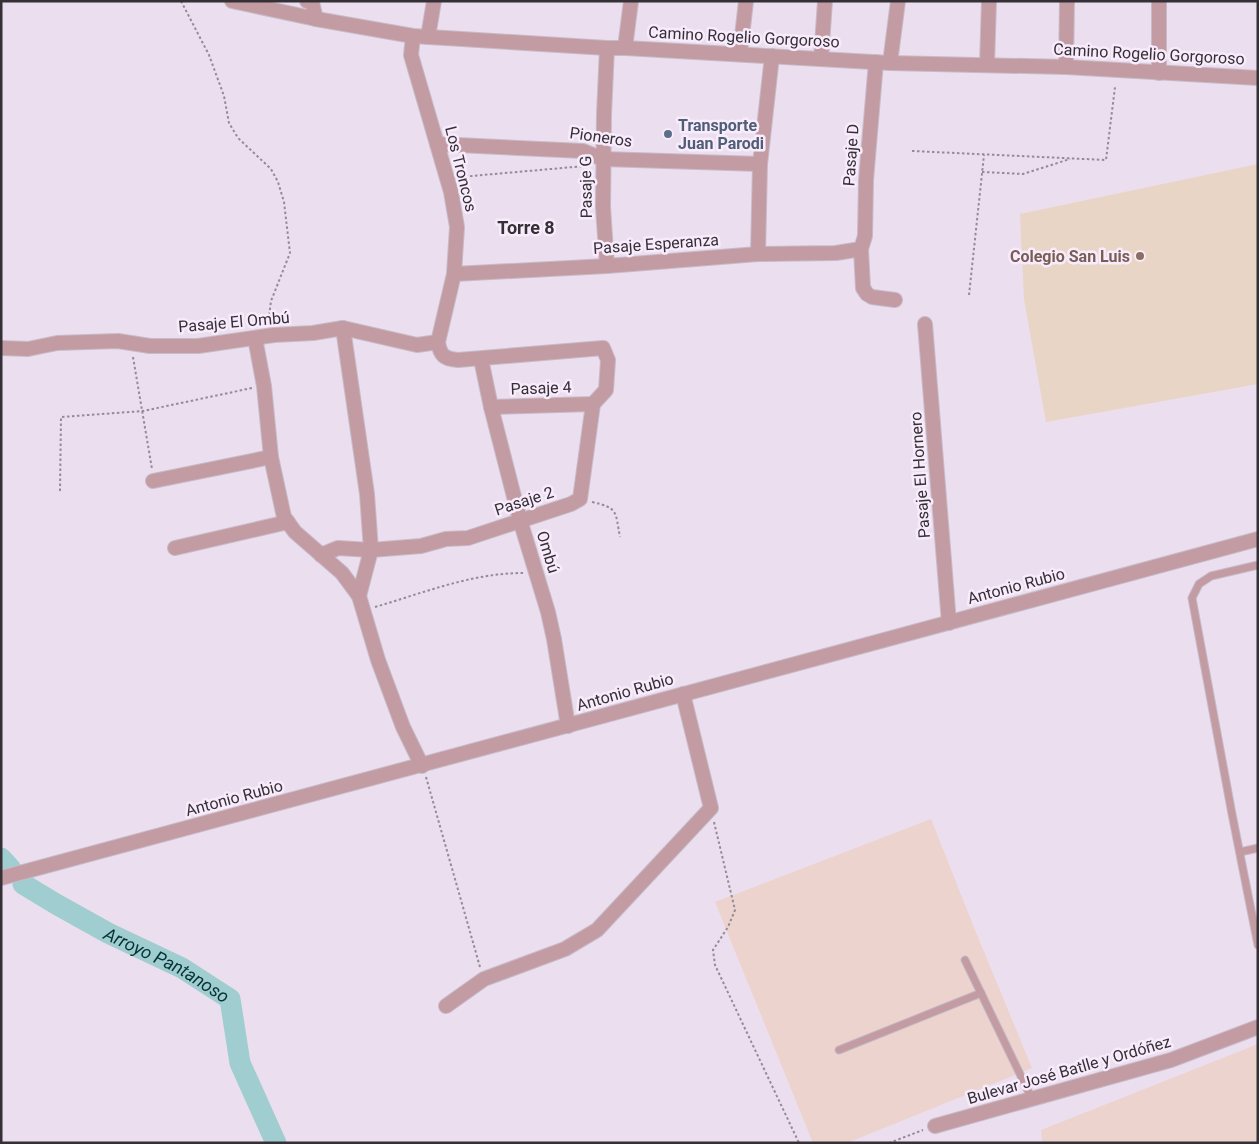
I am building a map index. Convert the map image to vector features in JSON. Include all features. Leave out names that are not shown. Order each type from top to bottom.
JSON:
[{"type":"street","name":"Camino Rogelio Gorgoroso","points":[[232,1],[316,19],[414,36],[884,63],[1066,67],[1258,78]]},
{"type":"street","points":[[307,1],[312,2],[316,19]]},
{"type":"street","points":[[428,37],[434,1]]},
{"type":"street","points":[[626,48],[630,1]]},
{"type":"street","points":[[740,54],[746,1]]},
{"type":"street","points":[[821,58],[825,1]]},
{"type":"street","name":"Pasaje D","points":[[895,300],[872,297],[867,294],[863,288],[861,250],[865,236],[866,180],[884,63],[898,1]]},
{"type":"street","points":[[987,65],[989,1]]},
{"type":"street","points":[[1066,67],[1067,1]]},
{"type":"street","points":[[1159,1],[1160,73]]},
{"type":"street","name":"Los Troncos","points":[[414,36],[411,55],[447,178],[457,227],[454,274],[438,342]]},
{"type":"street","name":"Pasaje G","points":[[607,48],[603,159],[603,208],[607,266]]},
{"type":"street","points":[[758,254],[760,164],[772,56]]},
{"type":"street","name":"Pioneros","points":[[437,144],[583,151],[603,159],[760,164]]},
{"type":"street","name":"Pasaje Esperanza","points":[[454,274],[607,266],[758,254],[836,253],[861,250]]},
{"type":"street","name":"Pasaje El Hornero","points":[[926,324],[949,623]]},
{"type":"street","name":"Pasaje El Ombú","points":[[1,348],[28,349],[57,343],[118,341],[150,346],[198,346],[343,328],[417,345],[438,342]]},
{"type":"street","points":[[343,328],[367,494],[371,550],[361,603]]},
{"type":"street","points":[[261,337],[271,457],[284,517],[295,532],[342,573],[361,603],[378,660],[403,727],[422,766]]},
{"type":"street","points":[[438,342],[440,353],[449,360],[481,358]]},
{"type":"street","name":"Pasaje 2","points":[[321,555],[338,548],[371,550],[421,546],[446,539],[468,538],[571,504],[580,499],[593,404],[606,390],[608,360],[603,348],[481,358]]},
{"type":"street","name":"Ombú","points":[[481,358],[491,407],[520,520],[554,639],[568,726]]},
{"type":"street","name":"Pasaje 4","points":[[491,407],[593,404]]},
{"type":"street","points":[[154,481],[271,457]]},
{"type":"street","points":[[175,548],[288,522]]},
{"type":"street","name":"Antonio Rubio","points":[[1,878],[1258,539]]},
{"type":"street","points":[[446,1006],[484,979],[565,949],[597,930],[711,808],[683,694]]},
{"type":"street","name":"Bulevar José Batlle y Ordóñez","points":[[935,1126],[1171,1060],[1258,1027]]},
{"type":"lane","points":[[316,19],[319,1]]},
{"type":"lane","points":[[1258,565],[1211,576],[1199,584],[1192,598],[1258,945]]},
{"type":"lane","points":[[1240,852],[1258,848]]},
{"type":"lane","points":[[965,960],[1032,1099]]},
{"type":"lane","points":[[839,1050],[980,993]]},
{"type":"path","points":[[181,1],[209,55],[224,96],[229,123],[238,138],[271,169],[278,182],[284,202],[290,253],[271,301],[261,337]]},
{"type":"path","points":[[912,151],[1106,160],[1114,87]]},
{"type":"path","points":[[969,295],[984,154]]},
{"type":"path","points":[[982,172],[1023,174],[1072,158]]},
{"type":"path","points":[[447,178],[585,166],[603,159]]},
{"type":"path","points":[[130,343],[154,481]]},
{"type":"path","points":[[60,491],[61,417],[143,411],[264,386]]},
{"type":"path","points":[[580,499],[607,506],[615,512],[620,537]]},
{"type":"path","points":[[361,603],[504,573],[536,573]]},
{"type":"path","points":[[422,766],[484,979]]},
{"type":"path","points":[[711,808],[735,910],[728,927],[713,950],[715,965],[799,1143]]},
{"type":"path","points":[[889,1143],[935,1126]]},
{"type":"shaded area","name":"Colegio San Luis","points":[[1258,164],[1258,384],[1046,422],[1024,299],[1020,214]]},
{"type":"shaded area","points":[[931,819],[1032,1068],[847,1143],[813,1143],[715,902]]},
{"type":"shaded area","points":[[1258,1044],[1258,1143],[1042,1143],[1041,1130]]},
{"type":"waterway","points":[[1,858],[11,869]]},
{"type":"waterway","name":"Arroyo Pantanoso","points":[[23,884],[108,933],[182,968],[230,999],[240,1063],[276,1143]]},
{"type":"place","name":"Transporte Juan Parodi","points":[[668,134]]},
{"type":"place","name":"Colegio San Luis","points":[[1140,256]]},
{"type":"district","name":"Torre 8","points":[[526,227]]}]
